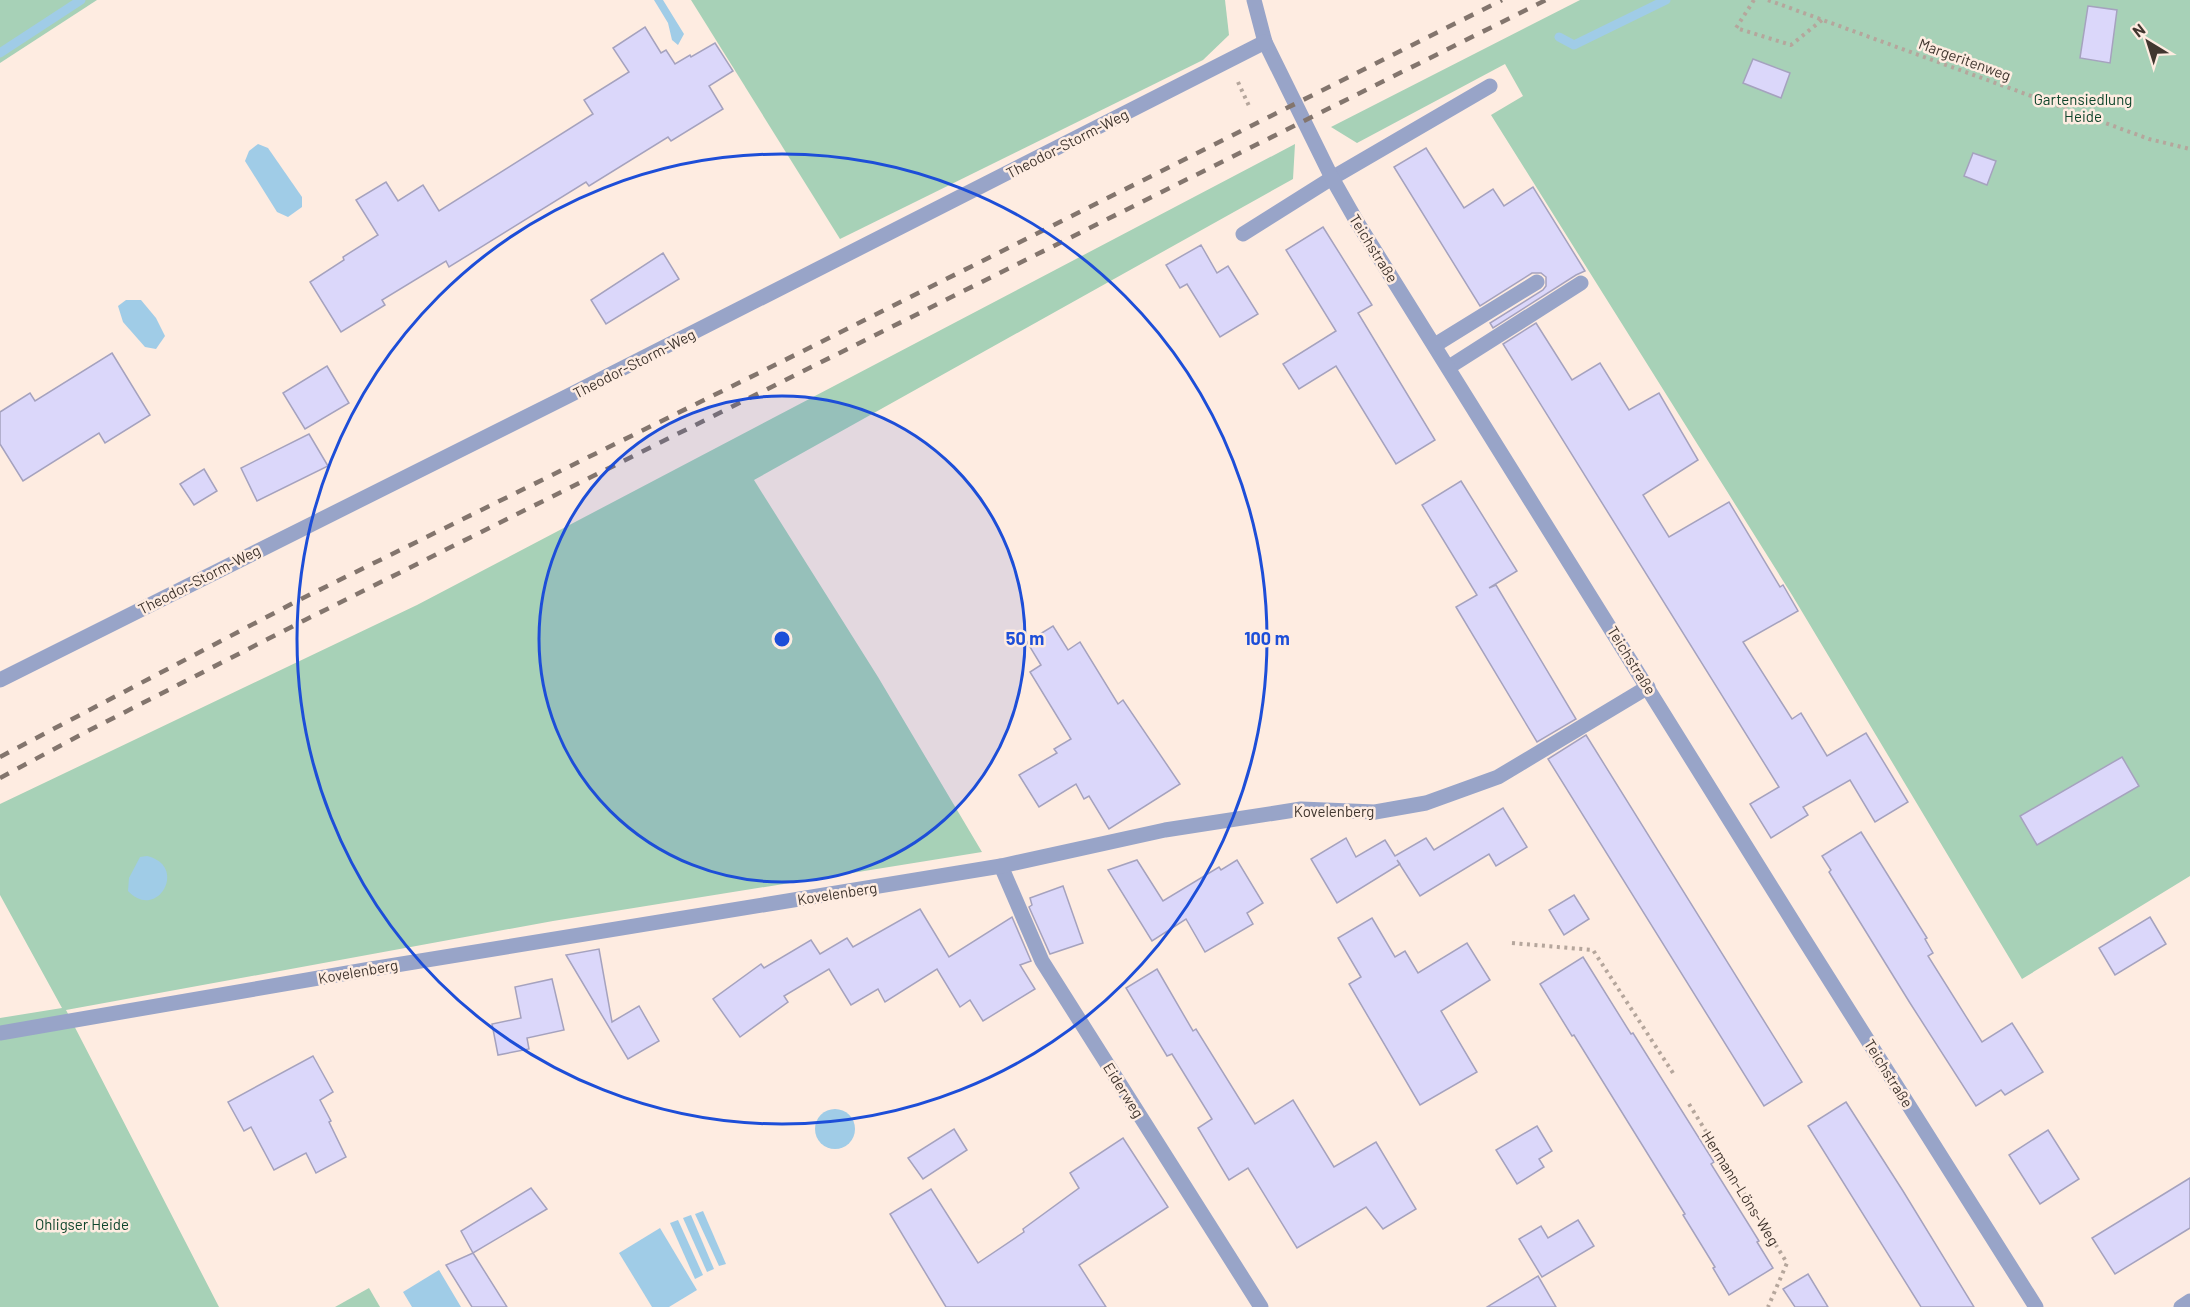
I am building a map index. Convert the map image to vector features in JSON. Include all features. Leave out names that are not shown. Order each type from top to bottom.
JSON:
[{"type":"street","name":"Teichstraße","points":[[1254,0],[1266,42],[1332,178],[1806,942],[2036,1307]]},
{"type":"street","name":"Theodor-Storm-Weg","points":[[0,680],[568,396],[1266,42]]},
{"type":"street","points":[[1243,234],[1332,178],[1490,86]]},
{"type":"street","points":[[1435,345],[1537,282]]},
{"type":"street","points":[[1449,367],[1581,283]]},
{"type":"street","name":"Kovelenberg","points":[[0,1033],[354,972],[1001,866],[1165,830],[1301,809],[1375,812],[1426,803],[1498,777],[1648,687]]},
{"type":"street","name":"Eiderweg","points":[[1001,866],[1042,961],[1261,1307]]},
{"type":"street","points":[[2181,1307],[2190,1302]]},
{"type":"path","points":[[1754,0],[1736,28],[1791,45],[1822,20]]},
{"type":"path","name":"Margeritenweg","points":[[1768,0],[2149,139],[2190,149]]},
{"type":"path","points":[[1237,79],[1249,106]]},
{"type":"path","points":[[1512,943],[1593,950],[1673,1073]]},
{"type":"path","name":"Hermann-Löns-Weg","points":[[1689,1104],[1787,1263],[1768,1307]]},
{"type":"green space","points":[[0,0],[97,0],[0,63]]},
{"type":"green space","points":[[691,0],[1225,0],[1229,35],[1203,60],[840,239]]},
{"type":"green space","name":"Gartensiedlung Heide","points":[[1580,0],[2190,0],[2190,876],[2022,979],[1792,595],[1491,115],[1523,96],[1505,64],[1357,143],[1331,127]]},
{"type":"green space","name":"Ohligser Heide","points":[[1295,144],[1293,179],[754,480],[878,677],[982,852],[553,921],[66,1010],[219,1307],[0,1307],[0,1018],[62,1008],[0,895],[0,804],[417,605]]},
{"type":"green space","points":[[369,1288],[380,1307],[335,1307]]},
{"type":"water","points":[[654,0],[663,0],[684,34],[678,45],[672,40],[668,23]]},
{"type":"water","points":[[258,144],[268,148],[302,197],[302,207],[288,217],[277,212],[245,161],[249,151]]},
{"type":"water","points":[[126,300],[141,300],[156,318],[165,336],[156,349],[145,347],[123,322],[118,306]]},
{"type":"water","points":[[147,856],[159,862],[166,870],[167,880],[158,896],[149,900],[139,899],[128,891],[129,878],[140,857]]},
{"type":"water","points":[[835,1109],[849,1115],[855,1129],[849,1143],[835,1149],[821,1143],[815,1129],[821,1115]]},
{"type":"water","points":[[703,1211],[726,1264],[719,1266],[695,1214]]},
{"type":"water","points":[[691,1215],[714,1269],[707,1272],[683,1218]]},
{"type":"water","points":[[678,1220],[703,1275],[695,1279],[670,1223]]},
{"type":"water","points":[[660,1228],[697,1290],[669,1307],[652,1307],[619,1253]]},
{"type":"water","points":[[439,1270],[461,1307],[412,1307],[403,1292]]},
{"type":"building","points":[[2088,6],[2117,10],[2110,63],[2080,58]]},
{"type":"building","points":[[645,27],[661,53],[666,50],[675,64],[715,43],[733,71],[709,86],[723,109],[671,141],[668,137],[589,186],[586,182],[449,267],[446,261],[382,300],[385,305],[341,332],[310,282],[344,260],[343,257],[378,235],[356,200],[386,182],[398,201],[423,185],[439,211],[593,114],[584,100],[629,72],[613,48]]},
{"type":"building","points":[[1753,59],[1790,73],[1781,98],[1743,83]]},
{"type":"building","points":[[1426,148],[1464,208],[1493,189],[1504,206],[1533,187],[1585,271],[1493,328],[1490,323],[1543,290],[1546,286],[1546,277],[1541,273],[1532,273],[1480,306],[1394,167]]},
{"type":"building","points":[[1973,153],[1996,161],[1987,185],[1964,176]]},
{"type":"building","points":[[1323,227],[1372,305],[1358,313],[1435,440],[1396,464],[1336,366],[1299,389],[1283,364],[1336,331],[1286,250]]},
{"type":"building","points":[[1201,245],[1217,273],[1228,266],[1258,314],[1220,337],[1187,284],[1180,288],[1166,265]]},
{"type":"building","points":[[663,253],[679,279],[606,324],[591,300]]},
{"type":"building","points":[[1536,323],[1572,380],[1600,363],[1629,410],[1659,393],[1698,460],[1643,495],[1669,537],[1729,502],[1780,587],[1783,585],[1798,611],[1743,642],[1792,719],[1801,713],[1827,756],[1866,733],[1908,802],[1875,822],[1850,780],[1803,807],[1808,815],[1771,838],[1750,804],[1779,787],[1503,344]]},
{"type":"building","points":[[112,353],[150,415],[105,443],[99,433],[23,481],[0,444],[0,412],[30,393],[35,401]]},
{"type":"building","points":[[327,366],[349,403],[305,429],[283,393]]},
{"type":"building","points":[[309,434],[328,466],[257,501],[241,468]]},
{"type":"building","points":[[204,469],[217,491],[194,505],[180,484]]},
{"type":"building","points":[[1461,481],[1517,571],[1489,588],[1496,585],[1576,719],[1537,742],[1456,607],[1477,595],[1422,505]]},
{"type":"building","points":[[1053,626],[1068,650],[1080,642],[1118,704],[1123,700],[1180,784],[1109,829],[1089,796],[1084,799],[1076,784],[1039,807],[1019,775],[1057,753],[1054,749],[1071,739],[1030,672],[1041,665],[1027,642]]},
{"type":"building","points":[[1586,735],[1802,1082],[1764,1106],[1548,759]]},
{"type":"building","points":[[2122,757],[2139,786],[2037,845],[2020,816]]},
{"type":"building","points":[[1503,808],[1527,847],[1496,866],[1489,854],[1420,896],[1400,864],[1337,903],[1311,859],[1346,838],[1356,857],[1385,840],[1395,856],[1426,838],[1434,850]]},
{"type":"building","points":[[1861,832],[1927,938],[1925,939],[1933,953],[1928,956],[1982,1042],[2012,1023],[2043,1072],[2005,1095],[2001,1090],[1976,1106],[1829,872],[1831,870],[1822,856]]},
{"type":"building","points":[[1137,860],[1163,901],[1219,867],[1221,870],[1237,860],[1263,903],[1247,913],[1253,924],[1205,952],[1186,919],[1152,941],[1108,870]]},
{"type":"building","points":[[1063,886],[1083,943],[1050,954],[1029,907],[1032,905],[1030,898]]},
{"type":"building","points":[[1574,895],[1589,919],[1564,935],[1549,910]]},
{"type":"building","points":[[920,909],[949,957],[1012,917],[1031,961],[1020,965],[1035,989],[983,1021],[970,1000],[960,1007],[937,969],[885,1002],[878,989],[851,1005],[829,969],[784,996],[788,1002],[740,1037],[713,999],[761,964],[764,968],[811,940],[820,954],[847,938],[853,947]]},
{"type":"building","points":[[2150,917],[2166,944],[2115,975],[2099,948]]},
{"type":"building","points":[[1372,918],[1395,957],[1405,951],[1418,973],[1467,943],[1490,980],[1441,1011],[1477,1072],[1420,1105],[1349,984],[1361,977],[1338,938]]},
{"type":"building","points":[[599,949],[612,1022],[639,1006],[659,1041],[628,1059],[566,955]]},
{"type":"building","points":[[1583,957],[1714,1162],[1711,1164],[1759,1241],[1757,1242],[1773,1268],[1729,1295],[1713,1268],[1715,1267],[1683,1215],[1685,1214],[1540,984]]},
{"type":"building","points":[[1157,969],[1193,1031],[1196,1029],[1255,1124],[1293,1100],[1334,1167],[1376,1142],[1416,1209],[1383,1229],[1366,1207],[1297,1248],[1248,1168],[1229,1180],[1198,1128],[1212,1119],[1172,1054],[1167,1056],[1126,988]]},
{"type":"building","points":[[552,979],[564,1030],[527,1038],[529,1049],[498,1055],[492,1024],[521,1018],[515,987]]},
{"type":"building","points":[[313,1056],[333,1092],[320,1100],[346,1157],[316,1173],[306,1153],[274,1170],[251,1127],[244,1131],[228,1102]]},
{"type":"building","points":[[1846,1102],[1974,1307],[1921,1307],[1808,1126]]},
{"type":"building","points":[[1537,1126],[1552,1151],[1539,1159],[1544,1167],[1517,1184],[1496,1150]]},
{"type":"building","points":[[954,1129],[967,1150],[923,1179],[908,1158]]},
{"type":"building","points":[[2048,1130],[2079,1179],[2040,1204],[2009,1155]]},
{"type":"building","points":[[1123,1138],[1168,1207],[1079,1265],[1106,1307],[946,1307],[890,1214],[931,1189],[978,1263],[1024,1232],[1023,1229],[1079,1188],[1070,1173]]},
{"type":"building","points":[[2190,1178],[2190,1228],[2115,1274],[2092,1238]]},
{"type":"building","points":[[531,1188],[547,1209],[473,1253],[461,1231]]},
{"type":"building","points":[[1578,1220],[1594,1246],[1542,1277],[1519,1239],[1541,1226],[1548,1238]]},
{"type":"building","points":[[473,1253],[507,1307],[472,1307],[446,1265]]},
{"type":"building","points":[[1808,1274],[1828,1307],[1795,1307],[1783,1289]]},
{"type":"building","points":[[1538,1276],[1556,1307],[1487,1307]]},
{"type":"waterway","points":[[0,53],[81,0]]},
{"type":"waterway","points":[[1559,37],[1574,45],[1666,0]]},
{"type":"railway","points":[[0,757],[299,600],[777,364],[1502,0]]},
{"type":"railway","points":[[0,778],[305,620],[1546,0]]}]
